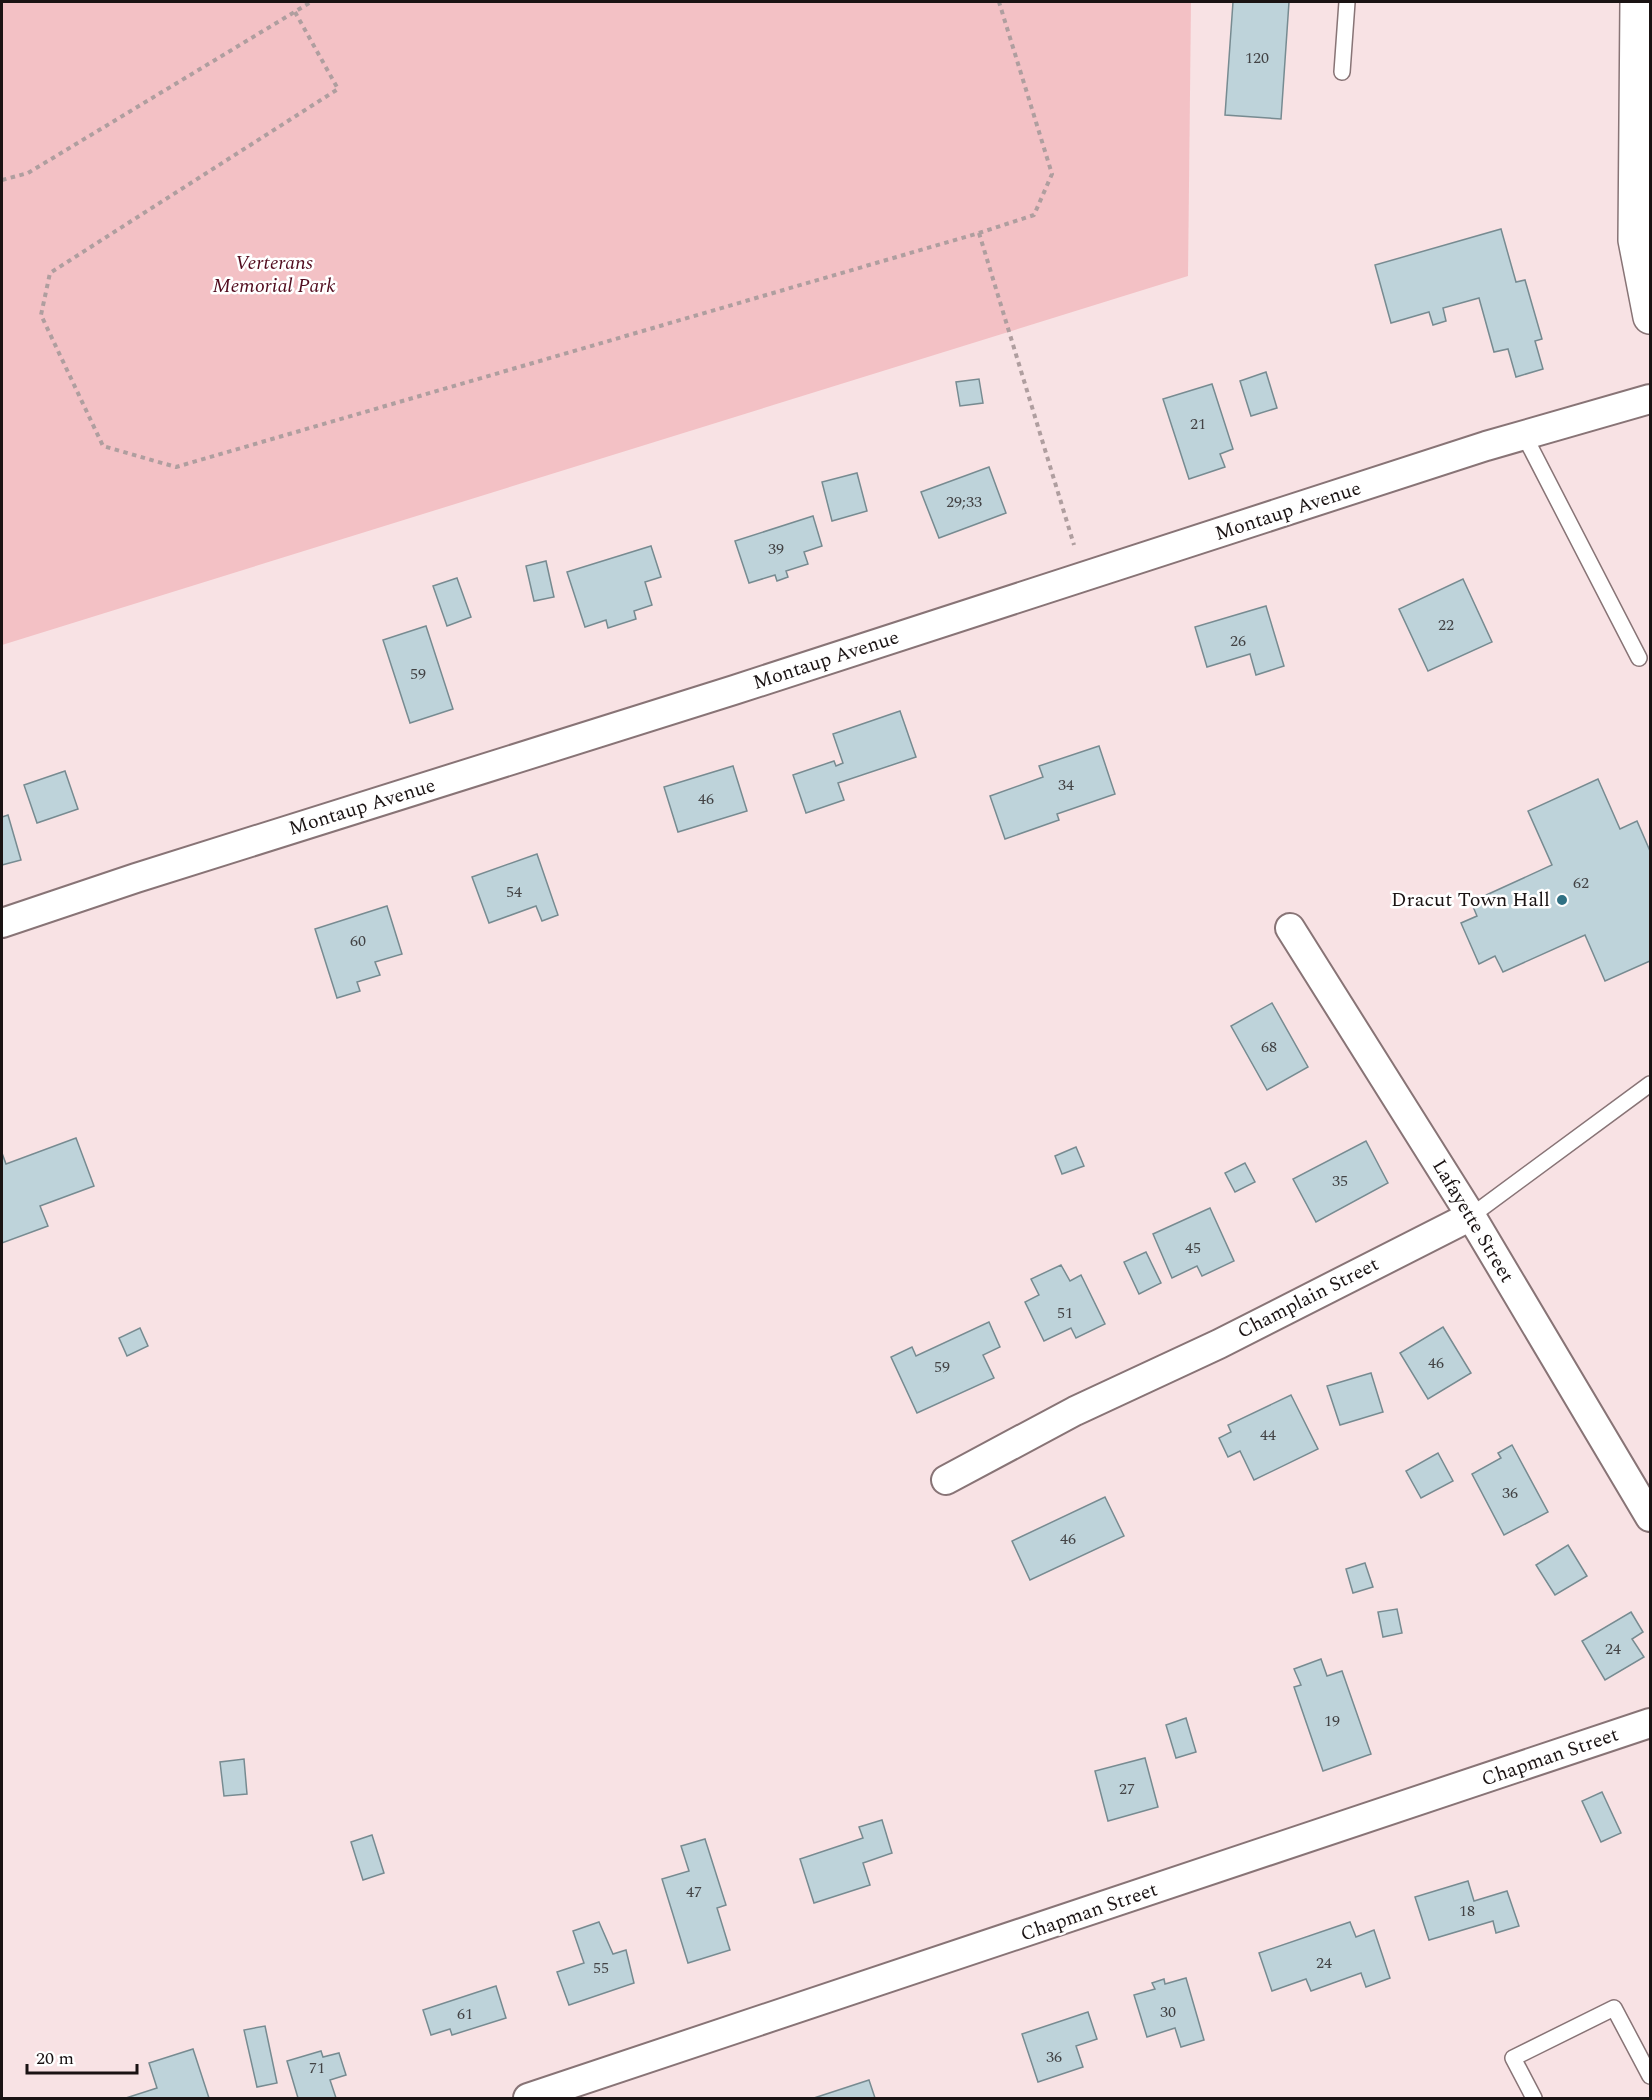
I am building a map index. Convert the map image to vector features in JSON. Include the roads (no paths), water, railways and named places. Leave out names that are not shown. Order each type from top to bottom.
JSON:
[{"type":"main road","points":[[1637,2],[1635,240],[1650,317]]},
{"type":"street","name":"Montaup Avenue","points":[[2,923],[1524,435],[1650,399]]},
{"type":"street","name":"Lafayette Street","points":[[1290,928],[1471,1216],[1650,1517]]},
{"type":"street","name":"Champlain Street","points":[[946,1480],[1075,1411],[1219,1344],[1471,1216]]},
{"type":"street","name":"Chapman Street","points":[[528,2098],[1650,1723]]},
{"type":"lane","points":[[1342,72],[1347,2]]},
{"type":"lane","points":[[1524,435],[1639,658]]},
{"type":"lane","name":"Champlain Street","points":[[1471,1216],[1650,1084]]},
{"type":"lane","points":[[1534,2098],[1513,2058],[1614,2008],[1650,2076]]},
{"type":"place","name":"Dracut Town Hall","points":[[1562,900]]},
{"type":"park label","name":"Verterans Memorial Park","points":[[274,274]]}]
